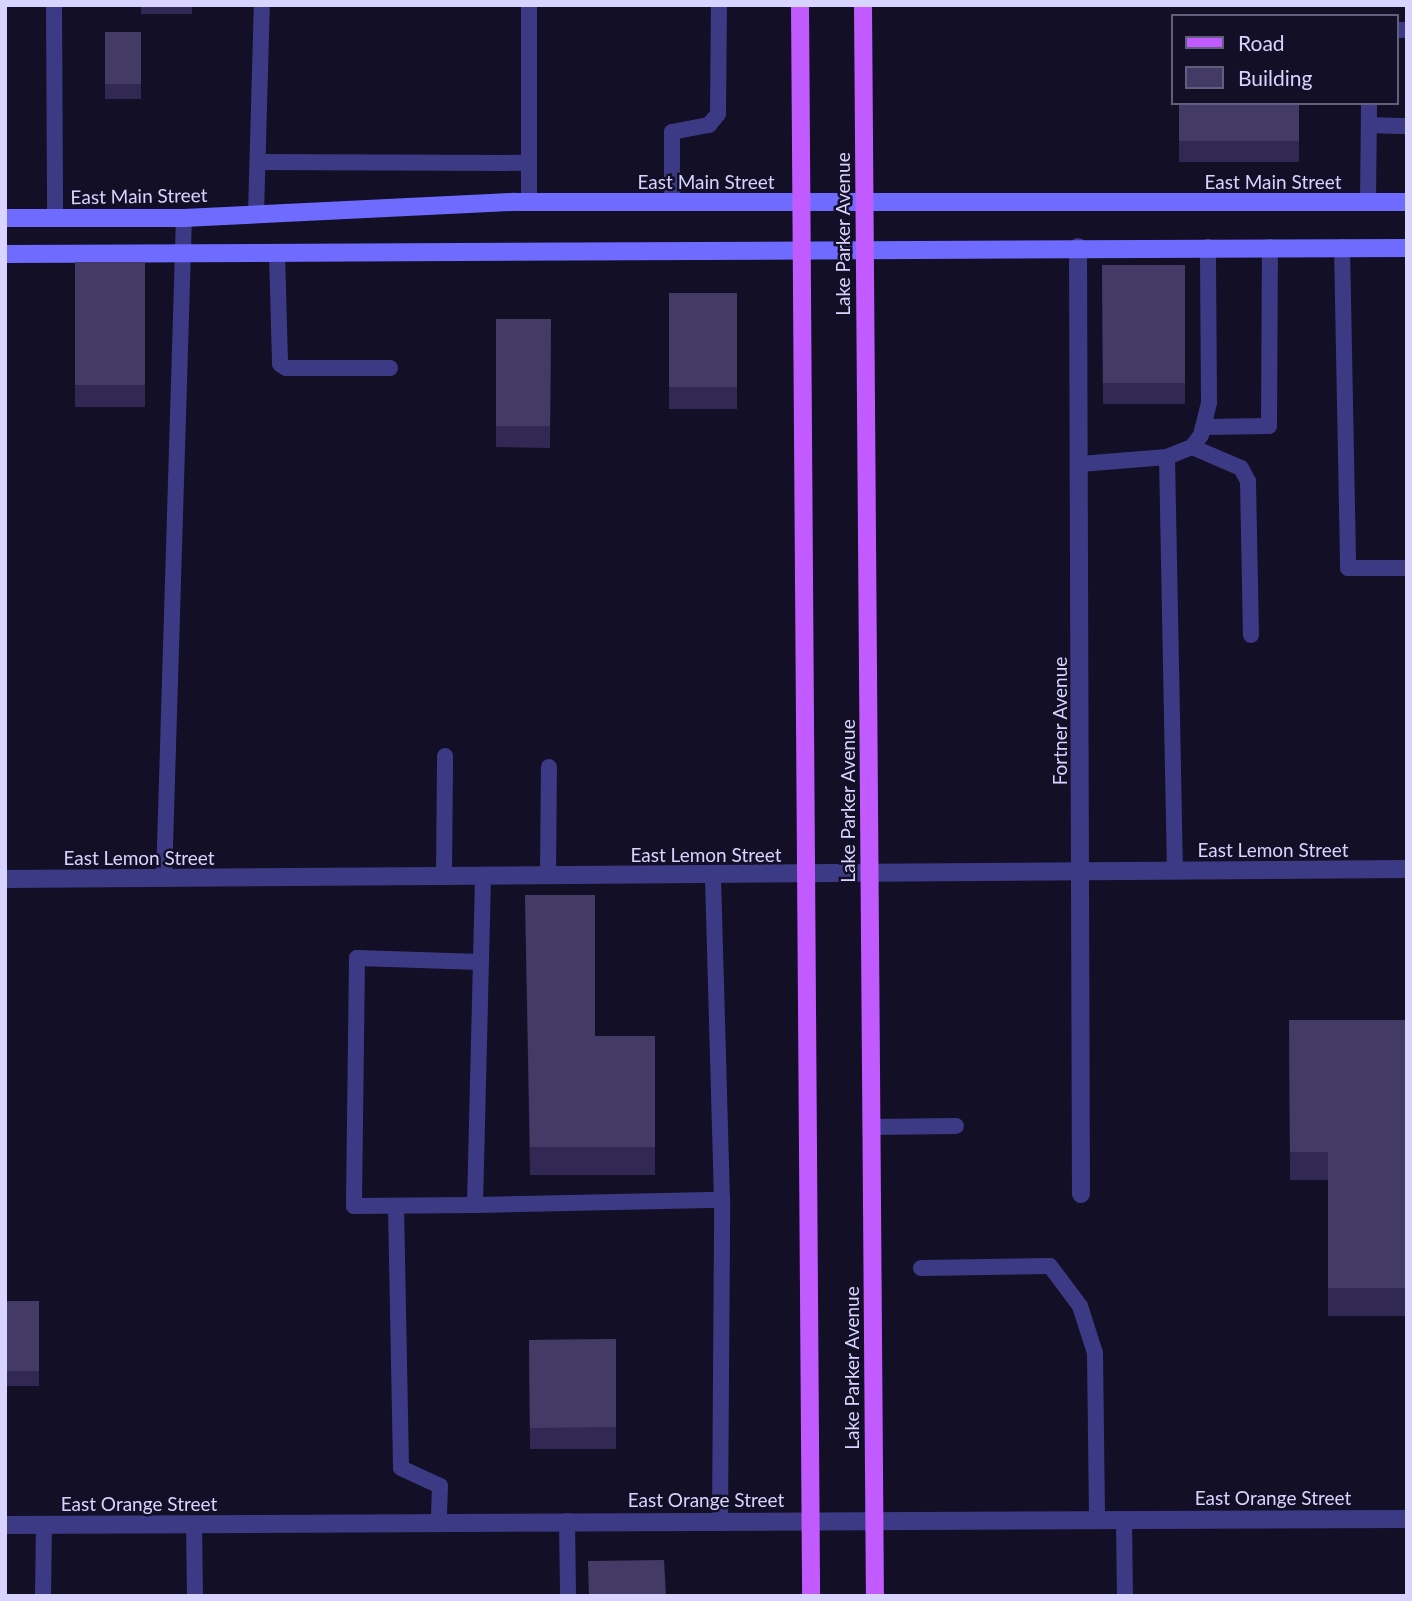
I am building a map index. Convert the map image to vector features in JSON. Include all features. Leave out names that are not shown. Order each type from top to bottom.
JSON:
[{"type":"main road","points":[[800,5],[811,1596]]},
{"type":"main road","name":"Lake Parker Avenue","points":[[863,5],[876,1596]]},
{"type":"main road","name":"East Main Street","points":[[5,218],[184,218],[529,202],[1407,202]]},
{"type":"main road","points":[[5,254],[1407,247]]},
{"type":"street","name":"Fortner Avenue","points":[[1078,247],[1081,1194]]},
{"type":"street","name":"East Lemon Street","points":[[5,879],[806,876],[1407,869]]},
{"type":"street","name":"East Orange Street","points":[[5,1525],[1407,1519]]},
{"type":"lane","points":[[54,5],[55,218]]},
{"type":"lane","points":[[256,214],[262,5]]},
{"type":"lane","points":[[528,5],[529,202]]},
{"type":"lane","points":[[672,203],[672,132],[709,125],[718,114],[719,5]]},
{"type":"lane","points":[[1368,202],[1369,105]]},
{"type":"lane","points":[[1369,125],[1407,125]]},
{"type":"lane","points":[[258,162],[529,163]]},
{"type":"lane","points":[[164,879],[184,218]]},
{"type":"lane","points":[[1080,464],[1167,457],[1192,447],[1203,427],[1209,402],[1208,247]]},
{"type":"lane","points":[[1203,427],[1269,426],[1270,247]]},
{"type":"lane","points":[[1342,247],[1349,568],[1407,568]]},
{"type":"lane","points":[[277,254],[280,364],[286,368],[390,368]]},
{"type":"lane","points":[[1192,447],[1241,468],[1248,481],[1251,635]]},
{"type":"lane","points":[[1167,457],[1175,871]]},
{"type":"lane","points":[[444,877],[445,756]]},
{"type":"lane","points":[[548,876],[550,767]]},
{"type":"lane","points":[[713,876],[722,1200],[720,1520]]},
{"type":"lane","points":[[475,1205],[483,877]]},
{"type":"lane","points":[[481,962],[357,958],[354,1206],[722,1200]]},
{"type":"lane","points":[[871,1127],[956,1126]]},
{"type":"lane","points":[[396,1206],[401,1468],[440,1486],[439,1522]]},
{"type":"lane","points":[[921,1268],[1049,1266],[1080,1306],[1095,1353],[1097,1519]]},
{"type":"lane","points":[[1124,1519],[1125,1596]]},
{"type":"lane","points":[[567,1521],[568,1596]]},
{"type":"lane","points":[[194,1524],[195,1596]]},
{"type":"lane","points":[[43,1596],[44,1525]]},
{"type":"building","points":[[105,32],[141,32],[141,84],[105,84]]},
{"type":"building","points":[[1179,105],[1299,105],[1299,141],[1179,141]]},
{"type":"building","points":[[75,262],[145,262],[145,385],[75,385]]},
{"type":"building","points":[[1102,265],[1185,265],[1185,383],[1103,383]]},
{"type":"building","points":[[669,293],[737,293],[737,387],[669,387]]},
{"type":"building","points":[[496,319],[551,319],[550,426],[496,426]]},
{"type":"building","points":[[525,895],[595,895],[595,1036],[655,1036],[655,1147],[530,1147]]},
{"type":"building","points":[[1289,1020],[1407,1020],[1407,1288],[1328,1288],[1328,1152],[1290,1152]]},
{"type":"building","points":[[5,1301],[39,1301],[39,1371],[5,1371]]},
{"type":"building","points":[[616,1339],[616,1427],[530,1428],[529,1340]]},
{"type":"building","points":[[664,1560],[666,1596],[589,1596],[588,1561]]}]
